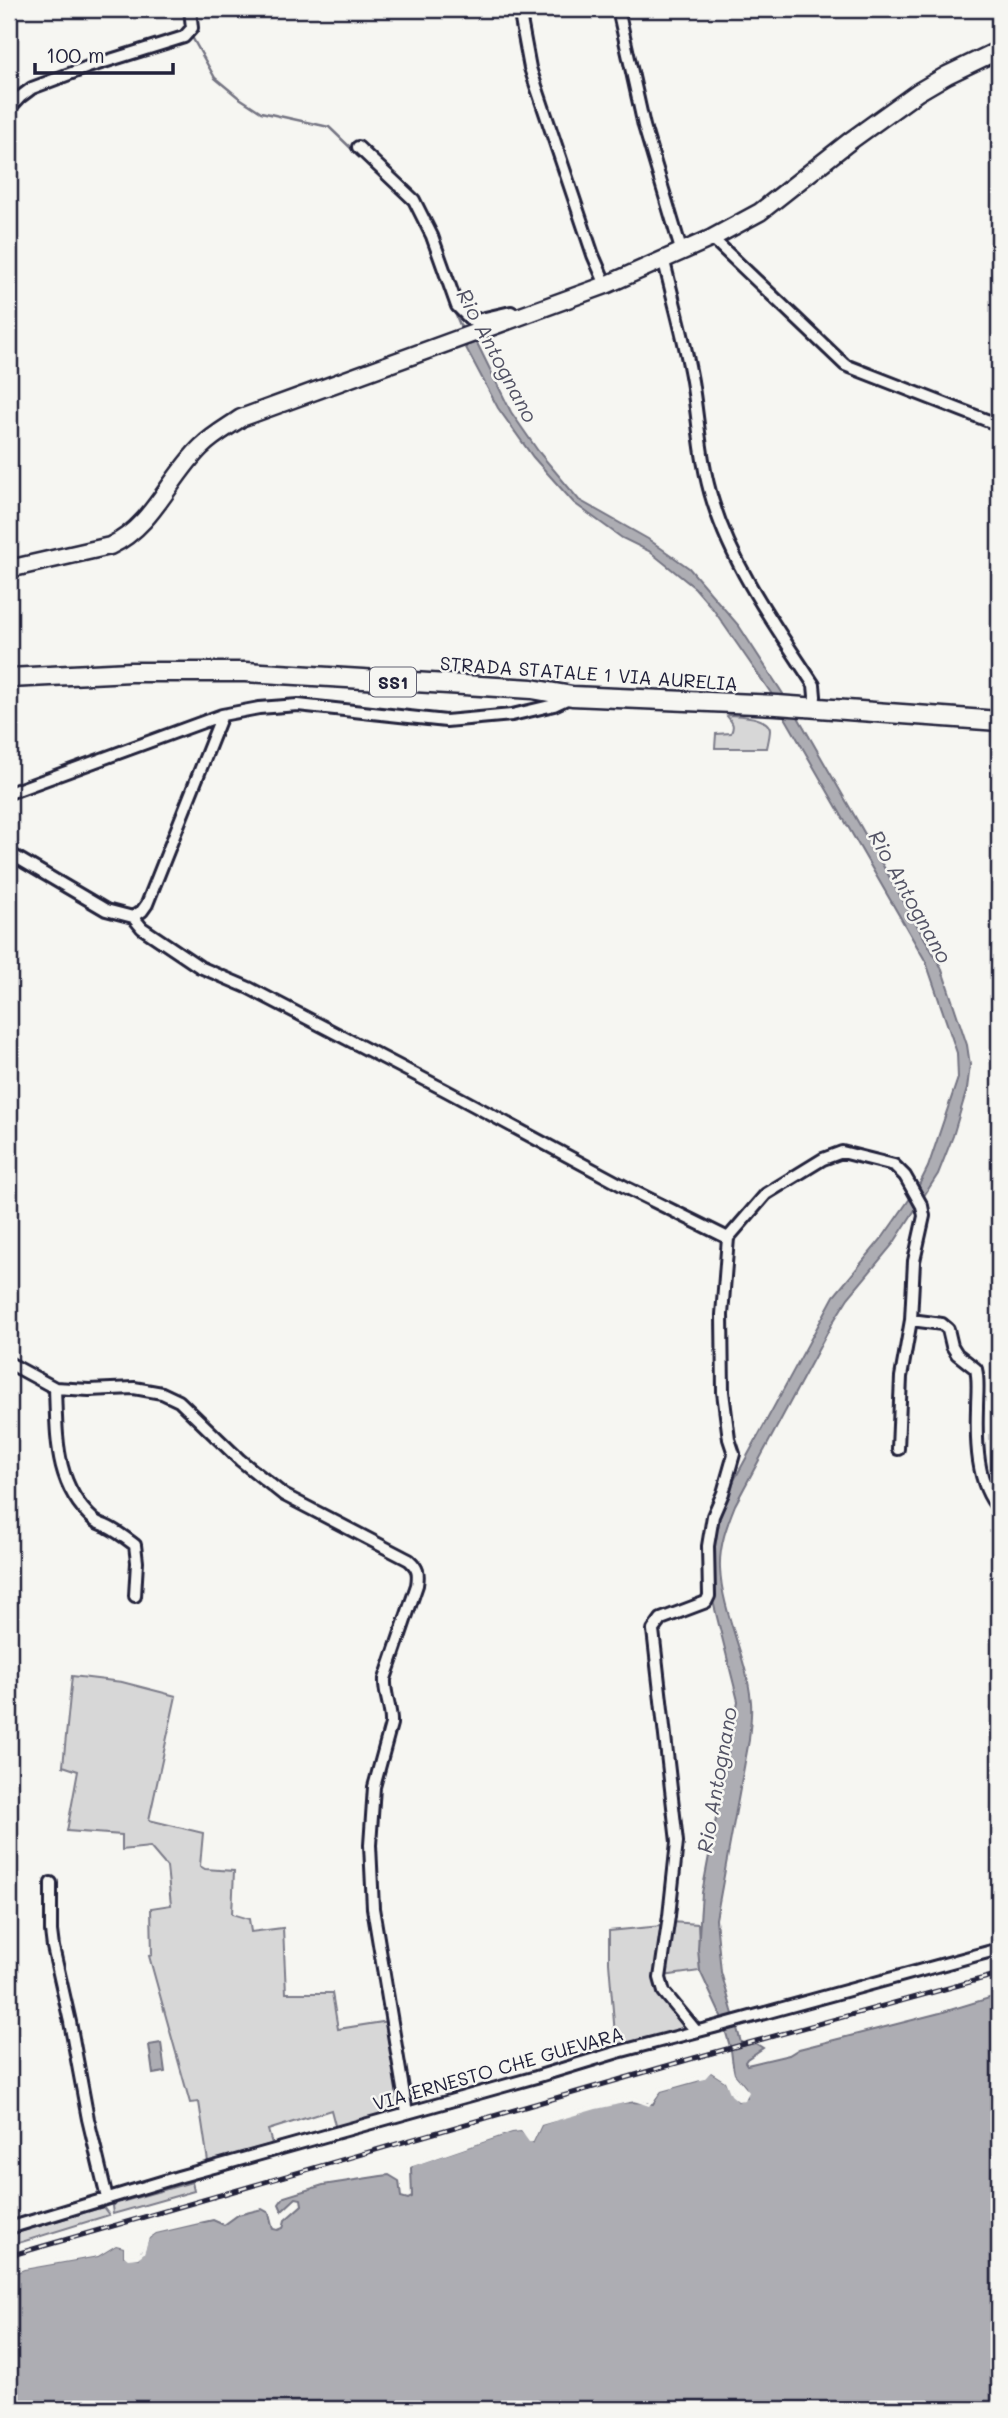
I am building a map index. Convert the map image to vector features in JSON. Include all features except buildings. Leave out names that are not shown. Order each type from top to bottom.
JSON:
[{"type":"main road","name":"STRADA STATALE 1 VIA AURELIA","points":[[9,678],[144,672],[245,672],[532,689],[572,696],[777,705],[999,721]]},
{"type":"street","points":[[9,109],[32,88],[88,66],[184,37],[192,28],[190,9]]},
{"type":"street","points":[[519,9],[530,68],[593,256],[606,285]]},
{"type":"street","points":[[618,9],[644,126],[682,253]]},
{"type":"street","points":[[9,569],[103,548],[125,539],[138,527],[200,448],[241,418],[606,285],[712,239],[760,212],[850,141],[918,92],[999,50]]},
{"type":"street","points":[[358,147],[415,200],[428,225],[461,313],[472,321],[511,312],[519,317]]},
{"type":"street","points":[[712,239],[845,365],[999,425]]},
{"type":"street","points":[[664,261],[691,377],[699,447],[714,505],[757,598],[814,685],[811,708]]},
{"type":"street","points":[[9,793],[222,715],[258,708],[298,705],[446,720],[512,715],[554,705],[572,696]]},
{"type":"street","points":[[133,917],[147,904],[222,715]]},
{"type":"street","points":[[9,853],[106,910],[133,917],[142,928],[200,967],[249,988],[629,1189],[728,1238]]},
{"type":"street","points":[[695,2031],[664,1992],[660,1978],[670,1916],[677,1842],[653,1630],[660,1619],[706,1602],[709,1596],[708,1546],[713,1516],[734,1454],[729,1439],[723,1392],[722,1315],[728,1238],[765,1194],[823,1159],[842,1152],[894,1165],[911,1186],[922,1206],[924,1216],[914,1261],[911,1320],[901,1377],[898,1449]]},
{"type":"street","points":[[911,1320],[942,1324],[948,1329],[957,1354],[976,1369],[976,1432],[983,1480],[989,1495],[999,1508]]},
{"type":"street","points":[[9,1363],[55,1388],[134,1388],[162,1393],[179,1401],[240,1460],[284,1495],[416,1566],[417,1585],[385,1679],[391,1724],[374,1787],[370,1844],[373,1908],[407,2113]]},
{"type":"street","points":[[55,1388],[57,1432],[65,1481],[80,1506],[96,1522],[106,1525],[135,1545],[135,1596]]},
{"type":"street","points":[[51,1883],[53,1947],[107,2198]]},
{"type":"street","name":"VIA ERNESTO CHE GUEVARA","points":[[9,2228],[695,2031],[999,1949]]},
{"type":"shaded area","points":[[476,341],[511,412],[538,451],[579,500],[648,539],[689,568],[739,626],[798,717],[941,967],[967,1045],[970,1065],[967,1089],[938,1174],[893,1244],[848,1298],[833,1322],[735,1505],[724,1536],[720,1560],[722,1585],[749,1685],[751,1712],[749,1740],[716,1919],[721,1972],[742,2046],[755,2043],[763,2048],[747,2059],[747,2065],[999,1995],[999,2409],[9,2409],[9,2275],[24,2269],[98,2256],[116,2245],[124,2247],[124,2256],[138,2258],[149,2238],[156,2233],[213,2220],[224,2225],[238,2215],[262,2209],[269,2213],[273,2229],[278,2230],[283,2228],[285,2220],[302,2205],[301,2199],[296,2198],[282,2211],[279,2204],[284,2197],[323,2185],[389,2175],[399,2181],[401,2197],[408,2199],[412,2197],[413,2165],[512,2132],[521,2131],[533,2142],[541,2125],[611,2104],[653,2104],[661,2091],[697,2081],[711,2072],[725,2081],[738,2101],[747,2097],[745,2087],[734,2074],[731,2050],[721,2016],[700,1971],[698,1949],[702,1893],[738,1701],[713,1601],[710,1547],[719,1508],[834,1296],[883,1237],[918,1187],[928,1167],[958,1078],[957,1053],[926,962],[771,693],[713,609],[695,588],[649,551],[622,538],[574,503],[533,457],[498,408],[464,344]]},
{"type":"shaded area","points":[[729,715],[765,722],[770,730],[767,748],[715,748],[716,734],[731,733]]},
{"type":"shaded area","points":[[72,1676],[122,1682],[176,1696],[149,1820],[203,1833],[200,1866],[205,1869],[234,1871],[232,1914],[249,1919],[251,1932],[283,1928],[286,1993],[332,1993],[338,2029],[389,2021],[403,2110],[336,2129],[331,2110],[268,2130],[272,2144],[208,2162],[199,2102],[190,2103],[149,1956],[152,1955],[151,1908],[171,1905],[167,1867],[150,1847],[122,1850],[122,1835],[67,1831],[78,1771],[63,1766]]},
{"type":"shaded area","points":[[671,1922],[698,1924],[700,1971],[663,1976]]},
{"type":"shaded area","points":[[661,1926],[657,1979],[685,2025],[684,2029],[616,2047],[609,1931]]},
{"type":"shaded area","points":[[161,2043],[165,2072],[153,2074],[149,2045]]},
{"type":"shaded area","points":[[192,2182],[194,2191],[113,2214],[114,2204]]},
{"type":"shaded area","points":[[103,2207],[109,2215],[9,2246],[9,2235]]},
{"type":"pier","points":[[729,2053],[734,2074],[749,2092],[745,2100],[738,2101],[731,2095],[725,2081],[711,2072],[704,2079],[661,2091],[649,2106],[634,2101],[596,2109],[541,2125],[533,2142],[529,2142],[521,2131],[512,2132],[407,2168],[412,2162],[511,2129],[523,2128],[532,2139],[539,2122],[595,2105],[634,2097],[648,2103],[659,2088],[702,2076],[711,2068],[723,2074],[734,2093],[743,2097],[745,2093],[730,2075]]},
{"type":"pier","points":[[201,2219],[199,2223],[156,2233],[149,2238],[144,2253],[138,2258],[128,2259],[124,2256],[124,2247],[116,2245],[98,2256],[24,2269],[9,2275],[9,2271],[23,2265],[97,2253],[116,2242],[127,2245],[129,2255],[136,2255],[141,2251],[146,2236],[154,2230]]},
{"type":"waterway","points":[[185,9],[186,19]]},
{"type":"waterway","name":"Rio Antognano","points":[[192,37],[215,78],[238,97],[261,112],[329,127],[411,206]]},
{"type":"waterway","name":"Rio Antognano","points":[[421,225],[448,297]]},
{"type":"waterway","name":"Rio Antognano","points":[[452,306],[463,332]]},
{"type":"railway","points":[[9,2256],[694,2058],[999,1974]]}]
